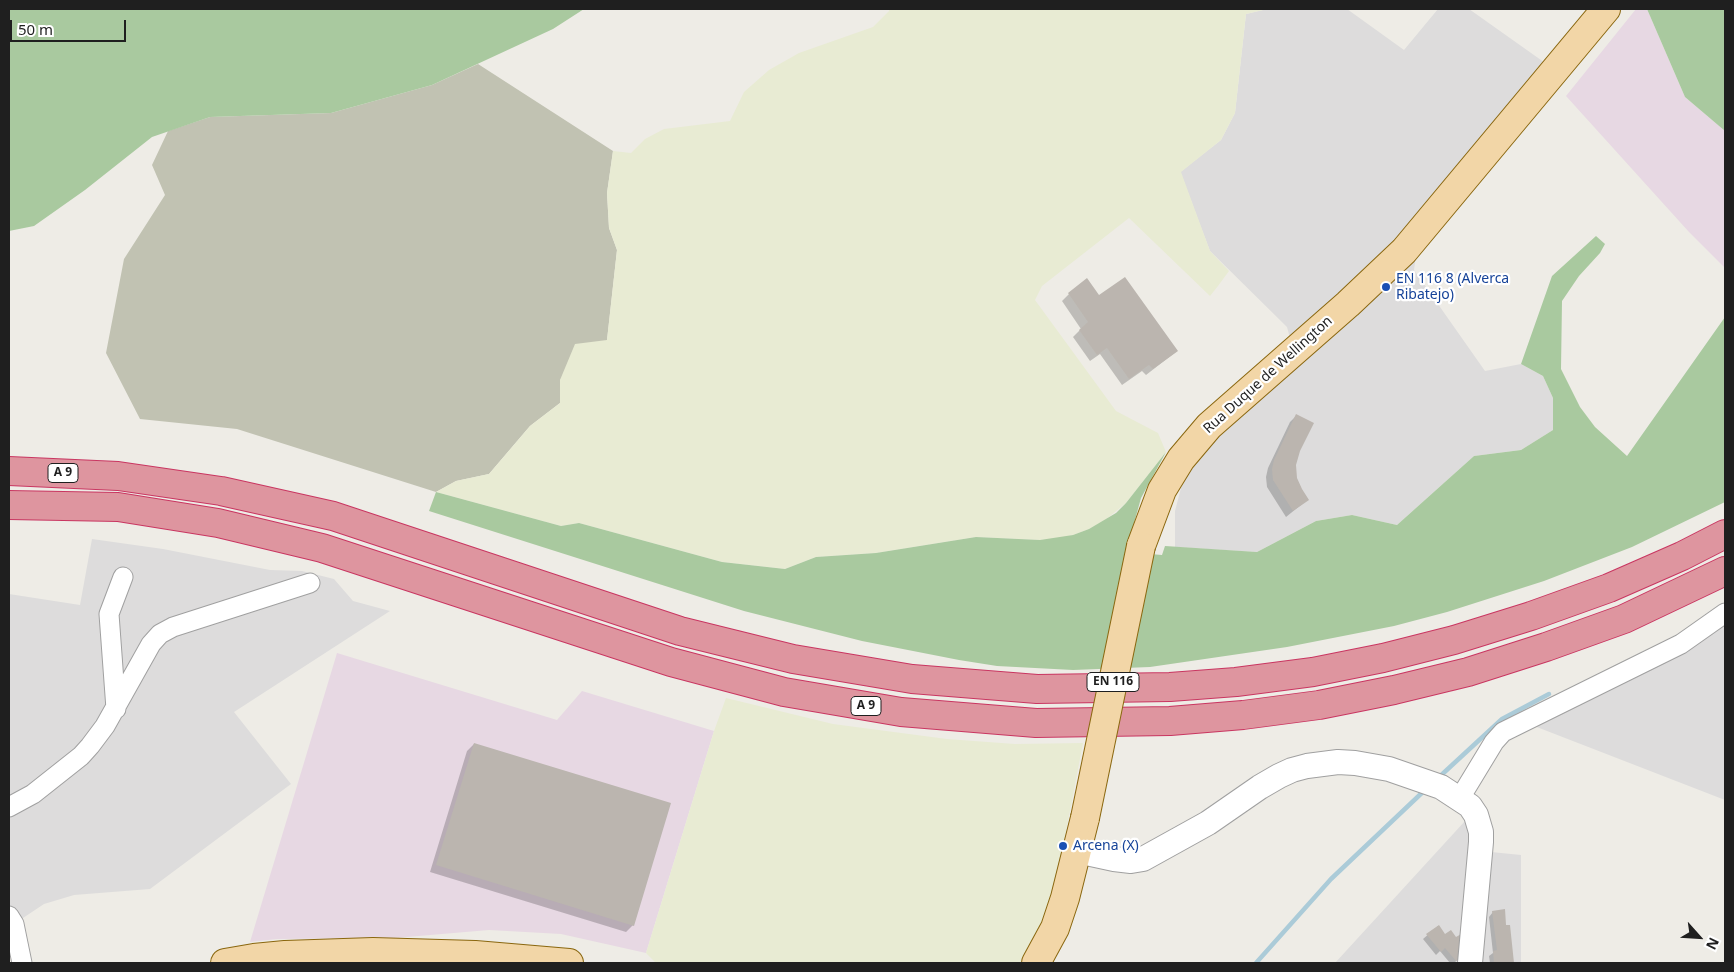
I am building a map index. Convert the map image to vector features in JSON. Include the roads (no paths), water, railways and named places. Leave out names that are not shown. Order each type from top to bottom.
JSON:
[{"type":"highway","name":"A 9","points":[[9,471],[118,476],[221,491],[333,516],[680,631],[794,659],[912,679],[1037,689],[1170,688],[1313,672],[1383,658],[1463,638],[1609,588],[1682,556],[1725,534]]},
{"type":"highway","name":"A 9","points":[[9,505],[118,507],[218,523],[322,548],[671,662],[784,692],[901,712],[1036,723],[1170,721],[1243,715],[1319,705],[1394,690],[1468,672],[1546,648],[1624,619],[1725,571]]},
{"type":"main road","name":"Rua Duque de Wellington","points":[[1036,963],[1055,928],[1065,898],[1085,818],[1141,546],[1162,490],[1181,459],[1208,426],[1348,304],[1404,251],[1606,9]]},
{"type":"main road","points":[[225,963],[286,955],[373,952],[475,955],[569,963]]},
{"type":"street","points":[[116,710],[109,614],[123,576]]},
{"type":"street","points":[[9,807],[33,794],[81,756],[116,710],[151,644],[160,634],[173,627],[310,583]]},
{"type":"street","points":[[1451,792],[1503,732],[1681,644],[1725,613]]},
{"type":"street","points":[[1077,851],[1130,861],[1142,859],[1208,823],[1279,776],[1307,766],[1338,762],[1389,769],[1451,792],[1470,806],[1476,815],[1481,832],[1470,963]]},
{"type":"street","points":[[9,916],[14,924],[22,963]]},
{"type":"waterway","points":[[1437,779],[1502,719],[1549,694]]},
{"type":"waterway","points":[[1256,963],[1331,879],[1426,789]]},
{"type":"place","name":"EN 116 8 (Alverca Ribatejo)","points":[[1386,287]]},
{"type":"place","name":"Arcena (X)","points":[[1063,846]]}]
